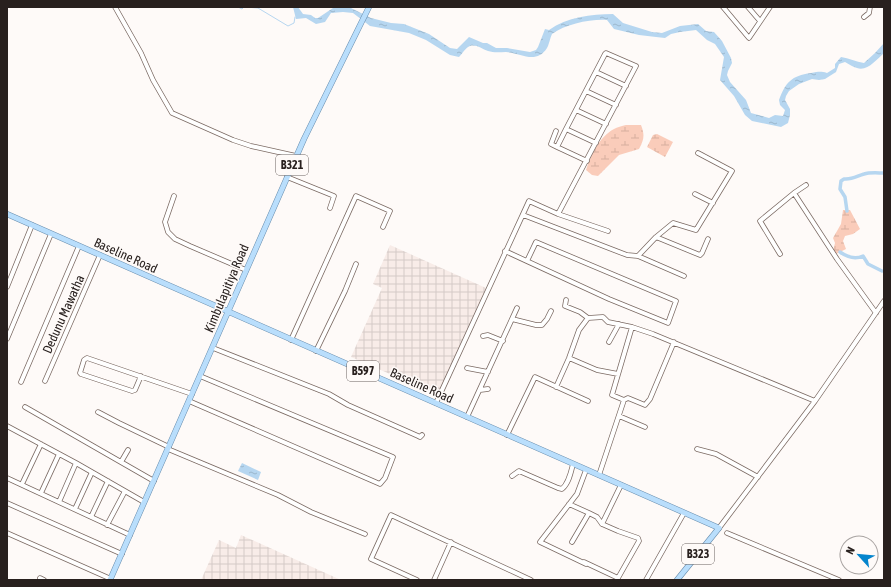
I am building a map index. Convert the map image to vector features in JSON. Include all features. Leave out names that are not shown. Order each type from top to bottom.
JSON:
[{"type":"main road","name":"Kimbulapitiya Road","points":[[110,579],[213,348],[296,156],[368,8]]},
{"type":"main road","name":"Baseline Road","points":[[8,217],[32,225],[719,528]]},
{"type":"main road","name":"B323","points":[[677,580],[719,528]]},
{"type":"street","points":[[115,7],[172,113],[233,140],[251,146],[296,156]]},
{"type":"street","points":[[723,7],[749,38],[770,7]]},
{"type":"street","points":[[748,7],[760,21]]},
{"type":"street","points":[[864,17],[869,13],[870,7]]},
{"type":"street","points":[[557,147],[605,54],[606,53],[636,66],[558,214]]},
{"type":"street","points":[[596,72],[626,86]]},
{"type":"street","points":[[586,91],[616,105]]},
{"type":"street","points":[[576,110],[606,124]]},
{"type":"street","points":[[566,129],[596,143]]},
{"type":"street","points":[[556,131],[551,144],[587,161]]},
{"type":"street","points":[[638,256],[656,237],[673,223],[696,230],[732,171],[698,153]]},
{"type":"street","points":[[287,177],[334,196],[330,208]]},
{"type":"street","points":[[780,254],[760,221],[794,193],[806,186]]},
{"type":"street","points":[[794,193],[837,259],[876,313]]},
{"type":"street","points":[[695,194],[713,203]]},
{"type":"street","points":[[174,196],[165,222],[168,232],[174,239],[246,270]]},
{"type":"street","points":[[291,340],[356,196],[390,212],[383,227]]},
{"type":"street","points":[[436,403],[529,201],[558,214],[608,231]]},
{"type":"street","points":[[523,215],[627,255],[638,256],[684,276]]},
{"type":"street","points":[[7,287],[32,225]]},
{"type":"street","points":[[7,339],[51,234]]},
{"type":"street","points":[[656,237],[700,255],[708,238]]},
{"type":"street","points":[[505,251],[609,299],[668,323],[676,301],[536,242],[528,261]]},
{"type":"street","points":[[21,382],[78,246]]},
{"type":"street","name":"Dedunu Mawatha","points":[[45,381],[100,255]]},
{"type":"street","points":[[316,351],[345,291],[356,264]]},
{"type":"street","points":[[566,300],[565,306],[580,312],[588,318],[603,317],[608,322],[632,327],[674,342],[816,401]]},
{"type":"street","points":[[719,528],[816,401],[884,301]]},
{"type":"street","points":[[466,417],[503,341],[517,308]]},
{"type":"street","points":[[512,320],[542,325],[548,319],[551,311]]},
{"type":"street","points":[[556,387],[569,358],[578,330],[588,318]]},
{"type":"street","points":[[609,342],[619,324]]},
{"type":"street","points":[[632,327],[612,395],[624,400],[628,398],[645,405],[650,400],[674,342]]},
{"type":"street","points":[[483,336],[488,335],[503,341]]},
{"type":"street","points":[[213,348],[329,394],[348,405],[420,437],[422,435]]},
{"type":"street","points":[[141,376],[135,390],[132,391],[80,373],[84,360],[87,358],[141,376],[192,394]]},
{"type":"street","points":[[569,358],[597,370],[618,374]]},
{"type":"street","points":[[467,368],[488,372]]},
{"type":"street","points":[[189,401],[380,484],[385,478],[393,457],[200,376]]},
{"type":"street","points":[[507,435],[534,377],[588,401]]},
{"type":"street","points":[[480,390],[488,389]]},
{"type":"street","points":[[600,476],[624,400]]},
{"type":"street","points":[[25,406],[154,481]]},
{"type":"street","points":[[98,412],[119,424],[169,448],[278,495],[311,512],[365,534]]},
{"type":"street","points":[[619,416],[644,427]]},
{"type":"street","points":[[7,426],[125,490],[144,502]]},
{"type":"street","points":[[22,484],[41,444]]},
{"type":"street","points":[[696,449],[716,454],[758,477]]},
{"type":"street","points":[[121,462],[128,450]]},
{"type":"street","points":[[41,493],[59,454]]},
{"type":"street","points":[[59,502],[76,463]]},
{"type":"street","points":[[512,476],[519,471],[562,489],[570,475],[573,464]]},
{"type":"street","points":[[569,504],[597,517],[602,524],[638,538],[639,541],[619,579],[540,542],[569,504],[577,494],[586,470]]},
{"type":"street","points":[[75,509],[92,472]]},
{"type":"street","points":[[7,478],[130,535]]},
{"type":"street","points":[[91,517],[108,481]]},
{"type":"street","points":[[602,524],[621,485]]},
{"type":"street","points":[[107,524],[125,490]]},
{"type":"street","points":[[7,503],[122,554]]},
{"type":"street","points":[[572,542],[589,513]]},
{"type":"street","points":[[646,580],[684,513]]},
{"type":"street","points":[[417,580],[371,559],[391,515],[531,580]]},
{"type":"street","points":[[7,533],[110,579]]},
{"type":"street","points":[[727,533],[839,580]]},
{"type":"street","points":[[434,580],[451,542]]},
{"type":"street","points":[[584,562],[598,569]]},
{"type":"shaded area","points":[[390,245],[486,288],[438,395],[351,357],[382,288],[373,284]]},
{"type":"shaded area","points":[[241,535],[341,580],[201,580],[219,540],[236,548]]},
{"type":"green space","points":[[626,125],[641,125],[643,137],[639,149],[619,155],[598,176],[592,175],[586,170],[590,158],[600,142],[609,132]]},
{"type":"green space","points":[[657,134],[673,142],[665,157],[647,147],[653,135]]},
{"type":"green space","points":[[843,210],[850,210],[860,229],[853,234],[845,236],[843,241],[846,249],[836,254],[833,251],[835,243],[833,238],[841,224]]},
{"type":"water","points":[[293,7],[298,7],[303,14],[311,15],[315,18],[318,18],[333,8],[351,8],[371,18],[391,23],[404,24],[429,34],[450,48],[457,49],[469,37],[483,43],[487,43],[496,48],[507,48],[530,52],[536,50],[538,47],[545,29],[549,30],[571,19],[596,15],[613,14],[623,23],[652,32],[662,33],[680,26],[698,24],[706,31],[714,32],[722,41],[732,63],[727,75],[730,82],[746,100],[751,113],[769,118],[775,115],[783,116],[785,110],[780,105],[779,100],[787,84],[794,78],[815,72],[827,73],[835,68],[835,64],[841,57],[864,63],[884,43],[884,53],[868,67],[861,69],[856,68],[845,62],[839,64],[836,72],[825,79],[812,79],[799,84],[789,91],[785,100],[790,109],[790,115],[788,123],[781,127],[752,121],[745,115],[734,96],[720,80],[724,57],[715,44],[707,40],[696,30],[671,34],[665,38],[639,35],[614,29],[607,20],[593,20],[564,27],[558,30],[552,34],[547,48],[538,56],[528,57],[506,52],[492,52],[477,46],[470,46],[459,57],[450,55],[426,40],[409,33],[370,26],[353,13],[331,13],[325,22],[316,24],[306,18],[296,19]]},
{"type":"water","points":[[242,463],[261,472],[258,480],[238,471]]},
{"type":"waterway","points":[[238,7],[242,9],[244,7]]},
{"type":"waterway","points":[[245,7],[258,8],[288,26],[294,23],[295,17]]},
{"type":"waterway","points":[[847,211],[845,197],[840,189],[841,181],[866,173],[884,173]]},
{"type":"waterway","points":[[840,252],[851,257],[857,258],[863,256],[868,264],[882,271]]}]
